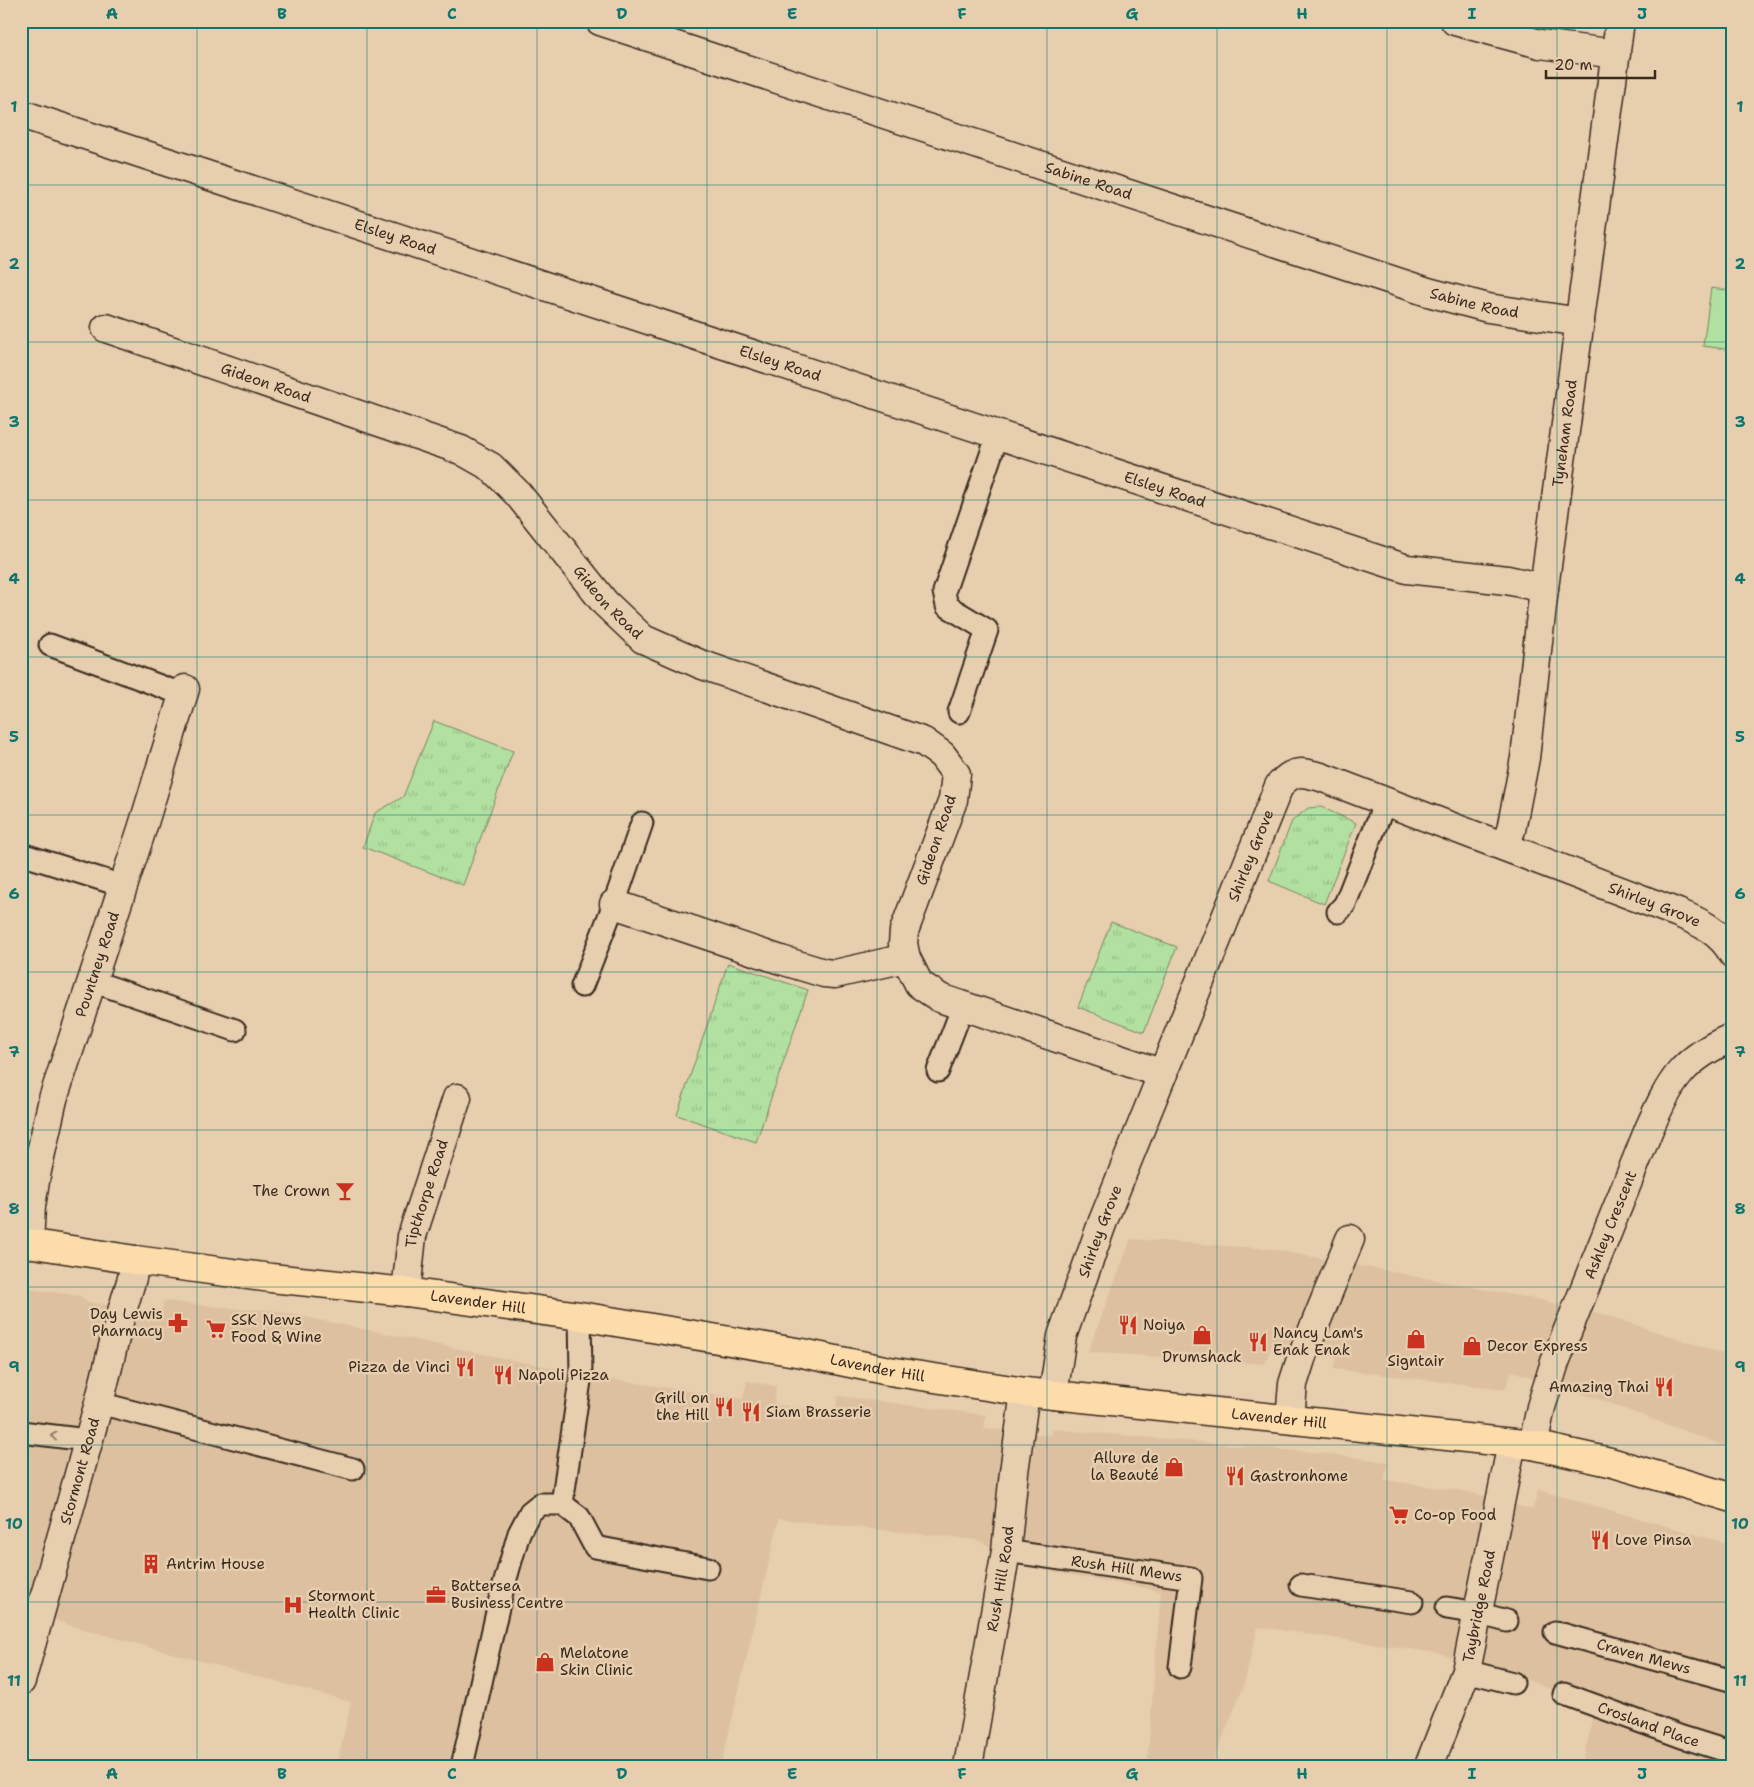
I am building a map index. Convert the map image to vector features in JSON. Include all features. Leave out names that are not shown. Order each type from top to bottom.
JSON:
[{"type":"main road","name":"Lavender Hill","points":[[25,1243],[271,1278],[406,1292],[580,1316],[766,1346],[889,1370],[1025,1392],[1522,1444],[1610,1462],[1733,1498]]},
{"type":"street","name":"Sabine Road","points":[[600,21],[666,32],[1428,292],[1488,308],[1580,322]]},
{"type":"street","points":[[1455,21],[1497,34],[1540,44],[1616,54]]},
{"type":"street","name":"Tyneham Road","points":[[1504,846],[1511,830],[1525,758],[1544,588],[1620,21]]},
{"type":"street","name":"Elsley Road","points":[[21,114],[1407,569],[1507,580],[1544,588]]},
{"type":"street","name":"Gideon Road","points":[[106,328],[461,450],[491,467],[518,494],[605,603],[643,639],[700,664],[924,742],[942,755],[956,774],[953,800],[904,931],[903,944],[906,958],[919,984],[940,998],[1163,1074]]},
{"type":"street","name":"Pountney Road","points":[[25,1243],[36,1175],[53,1099],[185,692]]},
{"type":"street","name":"Shirley Grove","points":[[1053,1395],[1065,1324],[1103,1221],[1279,786],[1285,779],[1296,772],[1321,777],[1702,923],[1713,930],[1733,954]]},
{"type":"street","points":[[614,904],[824,973],[835,974],[906,958]]},
{"type":"street","name":"Ashley Crescent","points":[[1522,1444],[1541,1407],[1554,1362],[1666,1091],[1679,1073],[1694,1058],[1715,1044],[1733,1037]]},
{"type":"street","name":"Tipthorpe Road","points":[[406,1292],[412,1236],[457,1098]]},
{"type":"street","points":[[1290,1419],[1293,1384],[1301,1359],[1350,1239]]},
{"type":"street","name":"Stormont Road","points":[[23,1666],[99,1403],[135,1260]]},
{"type":"street","name":"Rush Hill Road","points":[[968,1766],[1006,1551],[1025,1392]]},
{"type":"street","name":"Taybridge Road","points":[[1429,1766],[1466,1671],[1477,1613],[1522,1444]]},
{"type":"lane","points":[[958,712],[987,630],[947,606],[944,592],[998,434]]},
{"type":"lane","points":[[50,644],[185,692]]},
{"type":"lane","points":[[1338,912],[1345,904],[1385,802]]},
{"type":"lane","points":[[582,986],[614,904],[642,823]]},
{"type":"lane","points":[[21,854],[123,886]]},
{"type":"lane","points":[[92,981],[235,1030]]},
{"type":"lane","points":[[938,1071],[963,1006]]},
{"type":"lane","points":[[562,1504],[581,1374],[580,1316]]},
{"type":"lane","points":[[99,1403],[353,1470]]},
{"type":"lane","points":[[21,1432],[87,1440]]},
{"type":"lane","points":[[462,1766],[500,1599],[519,1533],[530,1512],[540,1504],[562,1504],[579,1517],[595,1547],[708,1568]]},
{"type":"lane","name":"Rush Hill Mews","points":[[1006,1551],[1191,1578],[1180,1667]]},
{"type":"lane","points":[[1301,1584],[1412,1602]]},
{"type":"lane","points":[[1447,1608],[1508,1621]]},
{"type":"lane","name":"Craven Mews","points":[[1555,1632],[1733,1681]]},
{"type":"lane","points":[[1466,1671],[1513,1683]]},
{"type":"lane","name":"Crosland Place","points":[[1564,1694],[1682,1737],[1733,1753]]},
{"type":"shaded area","points":[[1131,1239],[1271,1249],[1540,1300],[1606,1315],[1733,1357],[1733,1449],[1576,1391],[1512,1371],[1505,1389],[1333,1369],[1337,1357],[1272,1346],[1264,1364],[1088,1352]]},
{"type":"shaded area","points":[[21,1288],[81,1296],[87,1302],[161,1313],[164,1301],[238,1309],[271,1310],[595,1377],[743,1399],[747,1381],[776,1386],[774,1404],[835,1413],[838,1396],[986,1415],[984,1428],[1051,1436],[1053,1429],[1320,1453],[1388,1462],[1384,1480],[1469,1492],[1533,1510],[1538,1490],[1733,1545],[1733,1766],[1582,1766],[1595,1706],[1502,1670],[1437,1653],[1258,1627],[1243,1688],[1211,1766],[1147,1766],[1161,1591],[1034,1568],[977,1540],[779,1519],[721,1766],[337,1766],[351,1702],[72,1626],[21,1607]]},
{"type":"green space","points":[[1711,288],[1733,291],[1733,350],[1703,346]]},
{"type":"green space","points":[[434,721],[513,751],[463,885],[363,847],[375,813],[403,797]]},
{"type":"green space","points":[[1321,807],[1356,823],[1324,904],[1269,881],[1292,821],[1308,808]]},
{"type":"green space","points":[[1111,922],[1177,947],[1144,1032],[1078,1007]]},
{"type":"green space","points":[[728,963],[808,990],[756,1142],[677,1115]]},
{"type":"place","name":"The Crown","points":[[345,1191]]},
{"type":"place","name":"Day Lewis Pharmacy","points":[[178,1323]]},
{"type":"place","name":"Noiya","points":[[1128,1325]]},
{"type":"place","name":"SSK News Food & Wine","points":[[216,1329]]},
{"type":"place","name":"Drumshack","points":[[1202,1335]]},
{"type":"place","name":"Signtair","points":[[1416,1339]]},
{"type":"place","name":"Nancy Lam's Enak Enak","points":[[1258,1342]]},
{"type":"place","name":"Decor Express","points":[[1472,1346]]},
{"type":"place","name":"Pizza de Vinci","points":[[465,1367]]},
{"type":"place","name":"Napoli Pizza","points":[[503,1375]]},
{"type":"place","name":"Amazing Thai","points":[[1664,1387]]},
{"type":"place","name":"Grill on the Hill","points":[[724,1407]]},
{"type":"place","name":"Siam Brasserie","points":[[751,1412]]},
{"type":"place","name":"Allure de la Beauté","points":[[1174,1467]]},
{"type":"place","name":"Gastronhome","points":[[1235,1476]]},
{"type":"place","name":"Co-op Food","points":[[1399,1515]]},
{"type":"place","name":"Love Pinsa","points":[[1600,1540]]},
{"type":"place","name":"Antrim House","points":[[151,1564]]},
{"type":"place","name":"Battersea Business Centre","points":[[436,1595]]},
{"type":"place","name":"Stormont Health Clinic","points":[[293,1605]]},
{"type":"place","name":"Melatone Skin Clinic","points":[[545,1662]]}]
